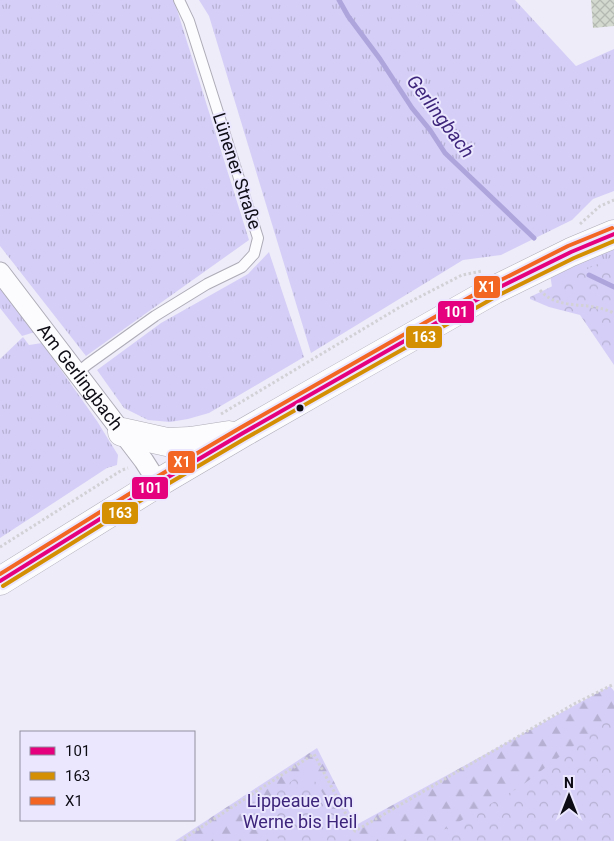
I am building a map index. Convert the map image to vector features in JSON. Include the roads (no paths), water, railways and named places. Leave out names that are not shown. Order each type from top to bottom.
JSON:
[{"type":"main road","points":[[0,581],[242,433],[494,290],[571,252],[614,234]]},
{"type":"main road","points":[[122,432],[167,442],[190,441],[242,433]]},
{"type":"street","name":"Am Gerlingbach","points":[[0,272],[144,461],[158,483]]},
{"type":"lane","name":"Lünener Straße","points":[[77,374],[155,316],[207,284],[242,267],[254,254],[258,238],[189,21],[179,0]]},
{"type":"waterway","name":"Gerlingbach","points":[[339,0],[348,16],[445,153],[534,238]]},
{"type":"waterway","name":"Gerlingbach","points":[[589,275],[614,287]]},
{"type":"park label","name":"Lippeaue von Werne bis Heil","points":[[300,811]]}]
